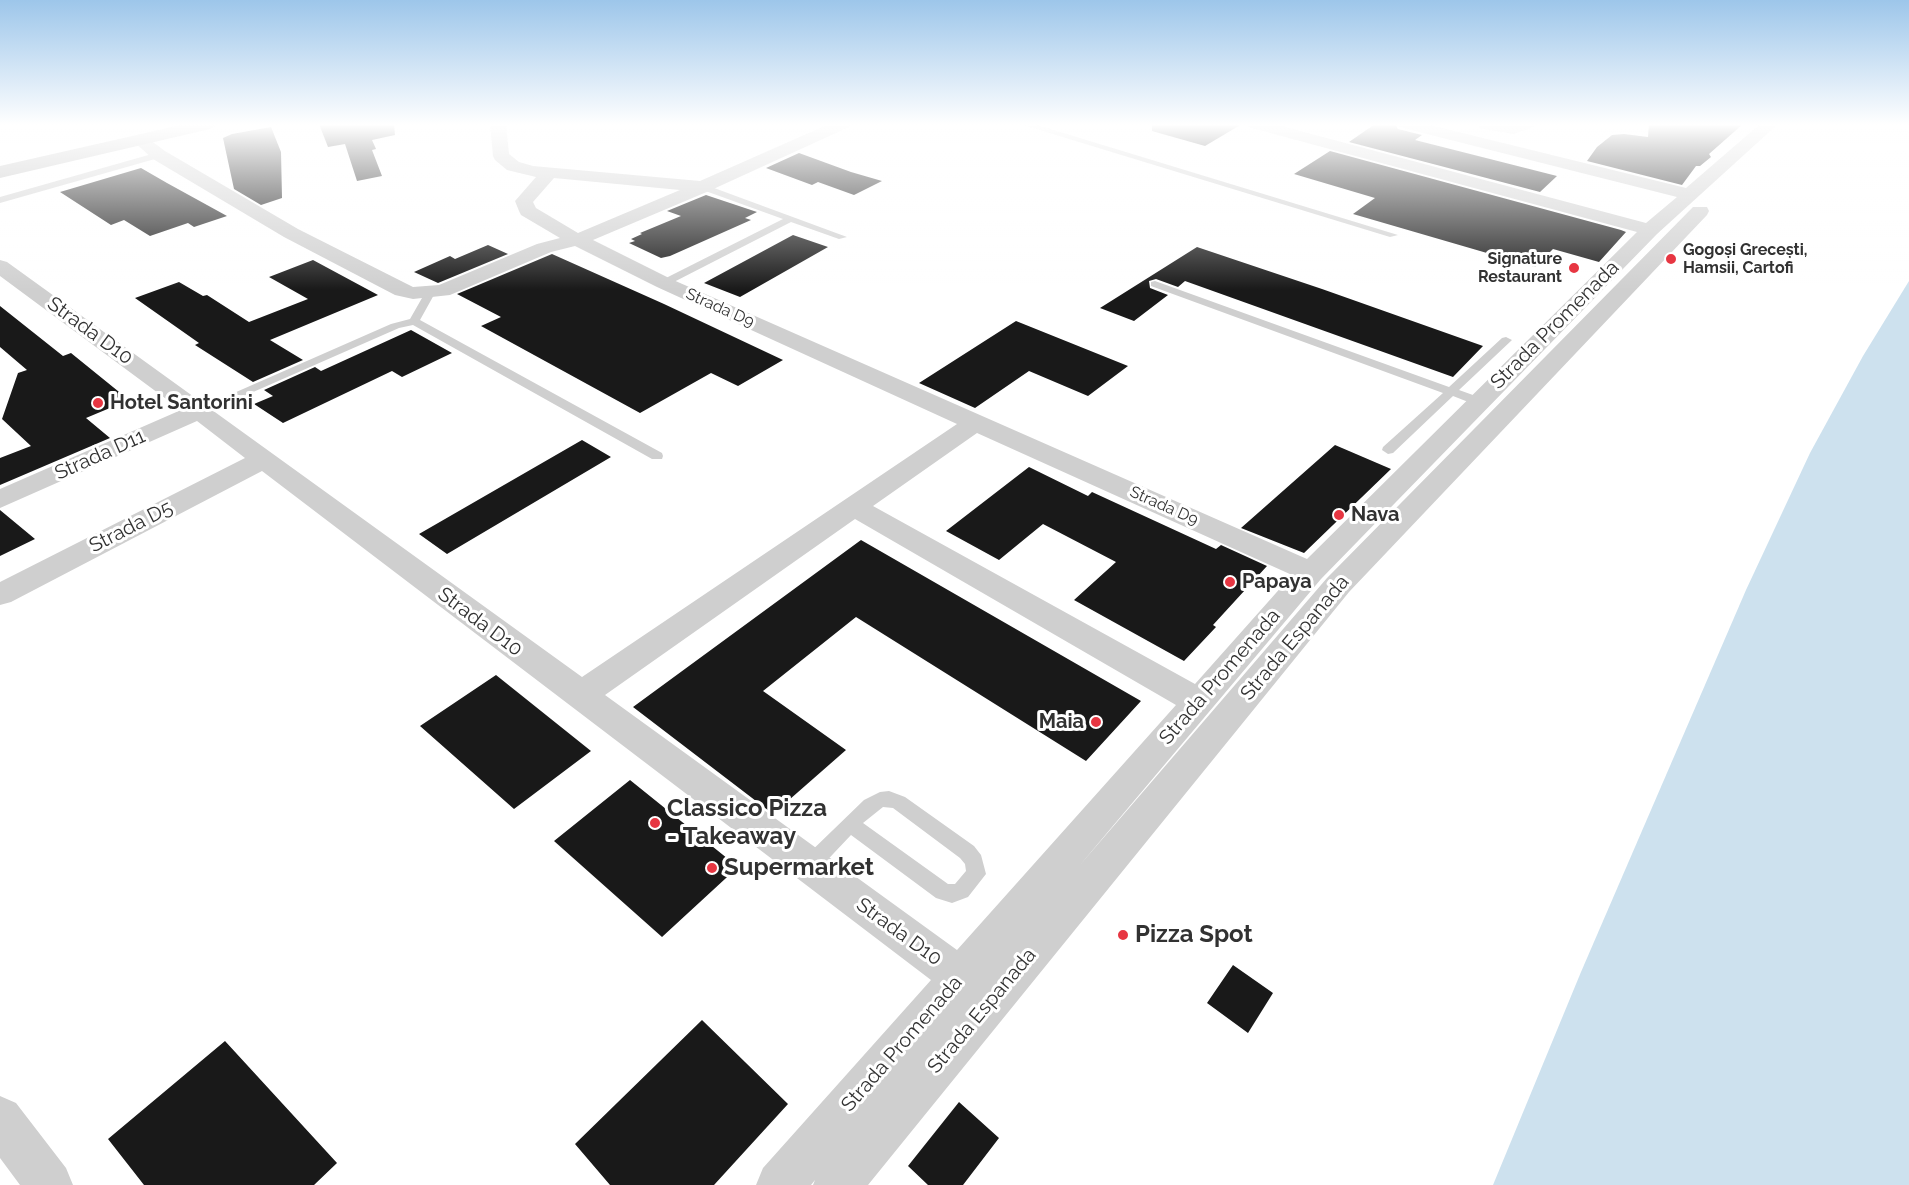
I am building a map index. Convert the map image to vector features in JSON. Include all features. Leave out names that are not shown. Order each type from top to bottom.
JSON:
[{"type":"street","points":[[201,179],[354,267],[402,291],[430,293],[457,286],[544,248],[577,240],[720,179]]},
{"type":"street","name":"Strada D9","points":[[543,179],[524,201],[528,211],[577,240],[664,283],[1311,572]]},
{"type":"street","points":[[624,179],[703,187]]},
{"type":"street","points":[[1461,179],[1650,230]]},
{"type":"street","points":[[1627,179],[1690,195]]},
{"type":"street","name":"Strada Promenada","points":[[780,1185],[1465,397],[1708,179]]},
{"type":"street","name":"Strada Espanada","points":[[837,1185],[1338,585],[1674,236],[1732,179]]},
{"type":"street","name":"Strada D10","points":[[0,266],[199,411],[579,696],[960,977]]},
{"type":"street","name":"Strada D11","points":[[0,499],[199,411]]},
{"type":"street","points":[[579,696],[975,423]]},
{"type":"street","name":"Strada D5","points":[[0,595],[262,460]]},
{"type":"street","points":[[854,507],[1199,702]]},
{"type":"street","points":[[0,1119],[49,1185]]},
{"type":"lane","points":[[0,200],[73,179]]},
{"type":"lane","points":[[1208,179],[1393,235]]},
{"type":"lane","points":[[703,187],[842,237]]},
{"type":"lane","points":[[664,283],[790,219]]},
{"type":"lane","points":[[1155,284],[1465,397]]},
{"type":"lane","points":[[414,321],[430,293]]},
{"type":"lane","points":[[199,411],[395,326],[414,321],[657,456]]},
{"type":"lane","points":[[1388,450],[1465,397],[1506,340]]},
{"type":"lane","points":[[809,866],[850,824],[870,805],[889,799],[899,802],[967,852],[974,861],[976,874],[961,891],[952,894],[943,892],[850,824]]},
{"type":"water","points":[[1909,281],[1909,1185],[1493,1185],[1581,972],[1746,590],[1810,453],[1863,356]]},
{"type":"building","points":[[103,179],[161,179],[227,216],[194,227],[188,223],[150,236],[124,220],[111,225],[60,192]]},
{"type":"building","points":[[232,179],[282,179],[282,198],[261,205],[234,189]]},
{"type":"building","points":[[797,179],[882,181],[854,195],[818,182],[812,185]]},
{"type":"building","points":[[1312,179],[1434,179],[1626,232],[1599,262],[1553,249],[1535,267],[1353,214],[1375,198]]},
{"type":"building","points":[[1491,179],[1553,179],[1540,192]]},
{"type":"building","points":[[1659,179],[1686,179],[1682,185]]},
{"type":"building","points":[[706,195],[757,212],[745,218],[751,220],[670,256],[661,258],[629,243],[635,241],[631,239],[642,234],[640,233],[681,216],[667,211]]},
{"type":"building","points":[[793,235],[828,247],[740,297],[704,283]]},
{"type":"building","points":[[488,245],[508,254],[438,283],[414,272],[450,256],[455,259]]},
{"type":"building","points":[[1197,247],[1483,346],[1453,377],[1185,281],[1178,287],[1156,279],[1149,281],[1150,288],[1168,295],[1134,321],[1100,308]]},
{"type":"building","points":[[552,254],[783,360],[738,386],[711,373],[640,413],[481,326],[501,317],[457,294]]},
{"type":"building","points":[[313,260],[378,295],[270,340],[303,360],[253,382],[195,345],[199,343],[135,298],[179,282],[203,296],[207,295],[249,322],[308,299],[269,277]]},
{"type":"building","points":[[0,306],[63,356],[71,353],[129,400],[86,418],[110,438],[0,485],[0,458],[31,446],[2,419],[18,373],[27,370],[0,347]]},
{"type":"building","points":[[1016,321],[1128,366],[1088,396],[1029,371],[975,408],[919,383]]},
{"type":"building","points":[[411,330],[452,353],[402,377],[392,371],[283,423],[254,404],[273,396],[264,390],[315,367],[321,371]]},
{"type":"building","points":[[582,440],[611,457],[447,554],[419,534]]},
{"type":"building","points":[[1335,445],[1391,469],[1304,553],[1241,528]]},
{"type":"building","points":[[1029,467],[1088,496],[1092,492],[1216,549],[1221,545],[1267,566],[1213,625],[1216,627],[1184,661],[1074,600],[1116,562],[1043,524],[999,560],[946,531]]},
{"type":"building","points":[[0,510],[35,539],[0,556]]},
{"type":"building","points":[[861,540],[1141,701],[1086,761],[856,617],[763,691],[846,750],[773,814],[633,707]]},
{"type":"building","points":[[496,675],[591,751],[514,809],[420,726]]},
{"type":"building","points":[[630,780],[738,867],[662,937],[554,841]]},
{"type":"building","points":[[1233,965],[1273,993],[1248,1033],[1207,1003]]},
{"type":"building","points":[[702,1020],[788,1104],[714,1185],[610,1185],[575,1144]]},
{"type":"building","points":[[225,1041],[337,1163],[314,1185],[144,1185],[108,1139]]},
{"type":"building","points":[[959,1102],[999,1138],[963,1185],[928,1185],[908,1166]]},
{"type":"place","name":"Gogoși Grecești, Hamsii, Cartofi","points":[[1671,259]]},
{"type":"place","name":"Signature Restaurant","points":[[1574,268]]},
{"type":"place","name":"Hotel Santorini","points":[[98,403]]},
{"type":"place","name":"Nava","points":[[1339,515]]},
{"type":"place","name":"Papaya","points":[[1230,582]]},
{"type":"place","name":"Maia","points":[[1096,722]]},
{"type":"place","name":"Classico Pizza - Takeaway","points":[[655,823]]},
{"type":"place","name":"Supermarket","points":[[712,868]]},
{"type":"place","name":"Pizza Spot","points":[[1123,935]]}]
